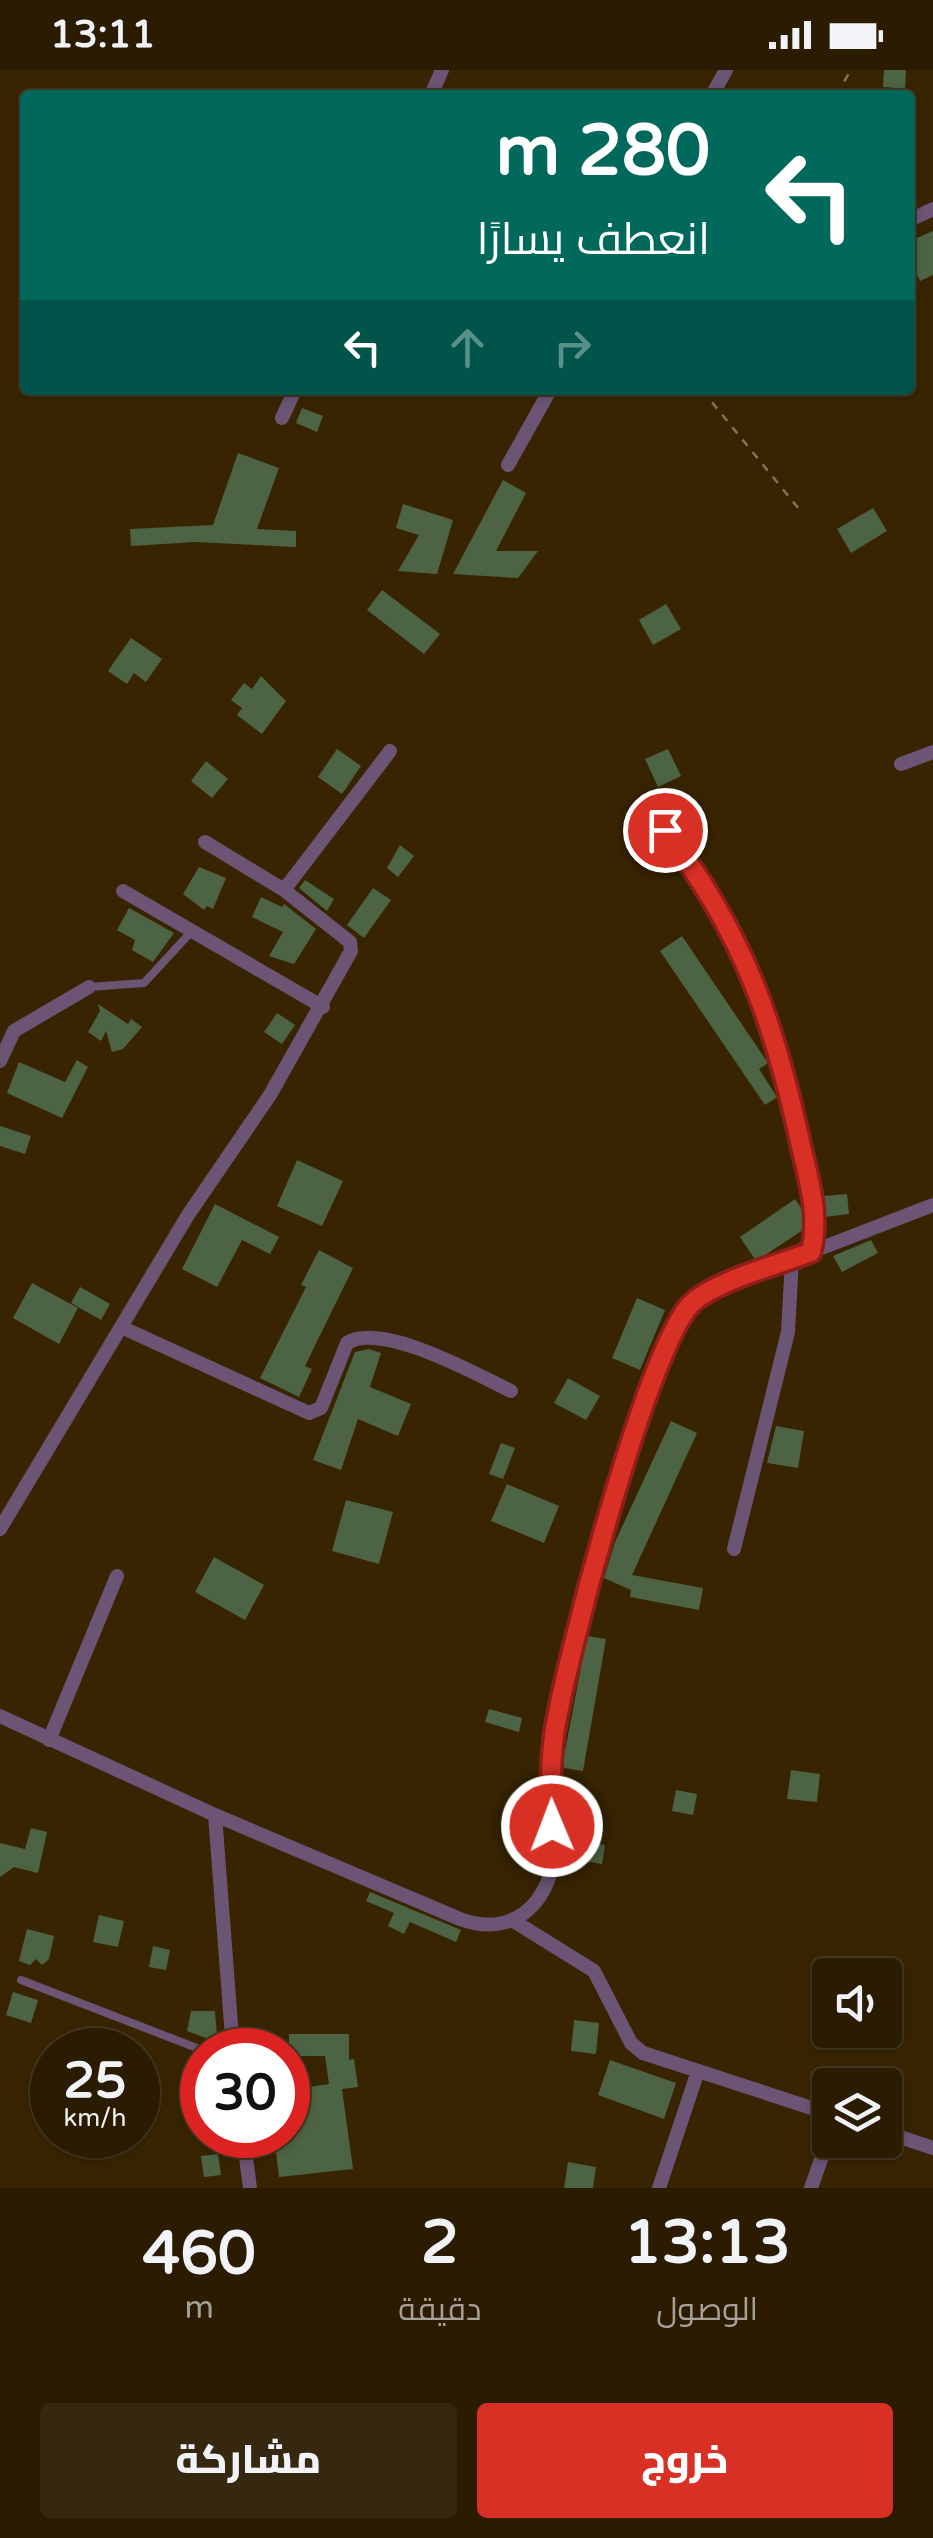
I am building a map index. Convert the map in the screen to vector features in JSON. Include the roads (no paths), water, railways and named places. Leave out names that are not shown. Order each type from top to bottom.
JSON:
[{"type":"street","points":[[282,418],[293,395]]},
{"type":"street","points":[[508,465],[547,395]]},
{"type":"street","points":[[284,890],[390,752]]},
{"type":"street","points":[[901,764],[933,752]]},
{"type":"street","points":[[665,830],[724,915],[773,1036],[813,1199],[811,1252]]},
{"type":"street","points":[[0,1529],[121,1327],[323,1007],[353,946],[284,890],[205,842]]},
{"type":"street","points":[[123,891],[323,1007]]},
{"type":"street","points":[[0,1061],[14,1031],[89,986]]},
{"type":"street","points":[[0,1716],[215,1815],[479,1927],[496,1927],[512,1920],[537,1900],[548,1880],[554,1849],[551,1768],[563,1692],[646,1397],[670,1335],[700,1296],[933,1205]]},
{"type":"street","points":[[734,1548],[788,1332],[792,1260]]},
{"type":"street","points":[[121,1327],[309,1413],[322,1408],[347,1343],[362,1336],[395,1342],[510,1390]]},
{"type":"street","points":[[50,1740],[118,1576]]},
{"type":"street","points":[[215,1815],[231,2028]]},
{"type":"street","points":[[512,1920],[594,1971],[638,2049],[812,2108]]},
{"type":"street","points":[[659,2188],[698,2071]]},
{"type":"street","points":[[902,2138],[933,2148]]},
{"type":"street","points":[[246,2158],[250,2188]]},
{"type":"street","points":[[811,2188],[822,2158]]},
{"type":"lane","points":[[89,986],[144,983],[192,931]]},
{"type":"lane","points":[[21,1980],[180,2041]]}]
